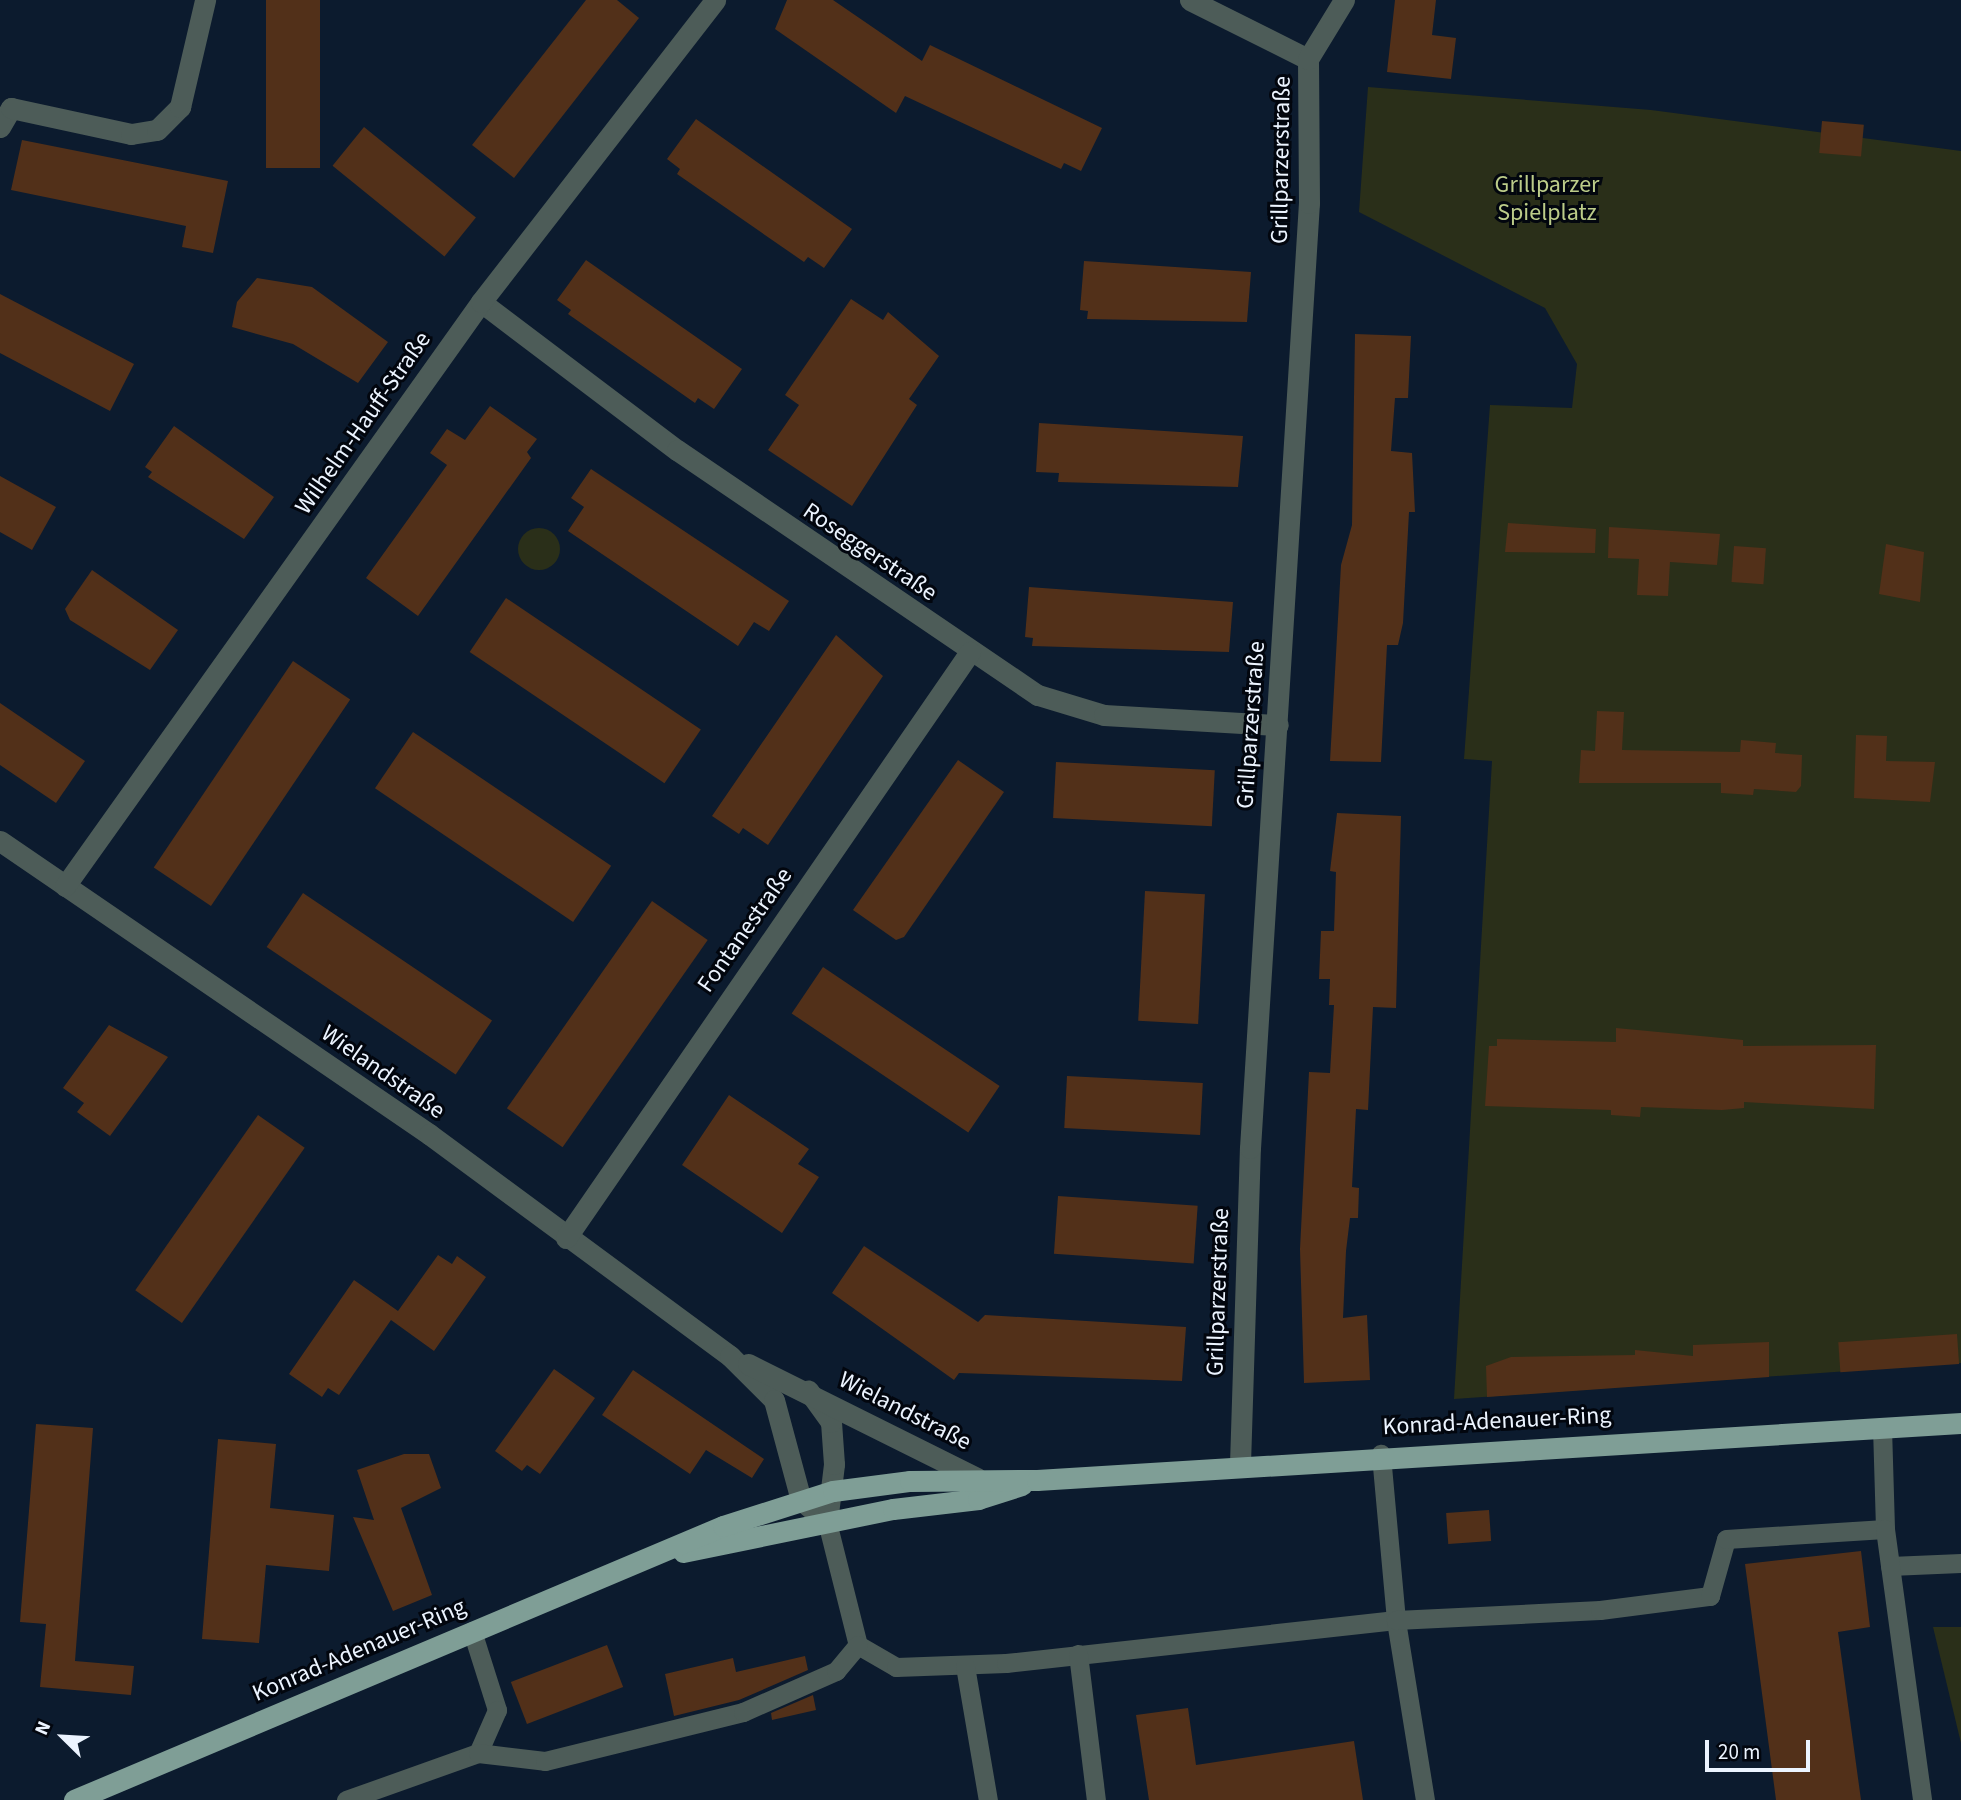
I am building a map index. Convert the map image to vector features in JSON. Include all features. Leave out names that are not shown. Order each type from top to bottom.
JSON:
[{"type":"main road","name":"Konrad-Adenauer-Ring","points":[[74,1800],[114,1792],[472,1630],[667,1554],[723,1526],[833,1491],[977,1478],[1037,1480],[1381,1454],[1961,1423]]},
{"type":"main road","name":"Konrad-Adenauer-Ring","points":[[667,1554],[827,1522],[978,1499],[1037,1480]]},
{"type":"street","points":[[0,127],[5,106],[131,134],[158,130],[180,107],[205,0]]},
{"type":"street","name":"Wilhelm-Hauff-Straße","points":[[65,886],[481,302],[715,0]]},
{"type":"street","points":[[1190,0],[1308,59]]},
{"type":"street","name":"Grillparzerstraße","points":[[1240,1464],[1250,1148],[1309,203],[1308,59],[1344,0]]},
{"type":"street","name":"Roseggerstraße","points":[[481,302],[660,438],[970,652],[1058,705],[1128,717],[1278,725]]},
{"type":"street","name":"Fontanestraße","points":[[566,1238],[970,652]]},
{"type":"street","name":"Wielandstraße","points":[[0,841],[429,1135],[730,1356],[779,1410],[801,1500]]},
{"type":"street","name":"Wielandstraße","points":[[730,1356],[808,1390],[977,1478]]},
{"type":"street","name":"Wielandstraße","points":[[808,1390],[831,1422],[833,1491],[827,1522]]},
{"type":"street","points":[[801,1500],[827,1522]]},
{"type":"lane","points":[[1882,1427],[1885,1529],[1922,1800]]},
{"type":"lane","points":[[1381,1454],[1396,1620],[1425,1800]]},
{"type":"lane","points":[[827,1522],[858,1645],[896,1667],[965,1666],[1396,1620],[1600,1610],[1710,1596],[1726,1539],[1885,1529]]},
{"type":"lane","points":[[1890,1566],[1961,1563]]},
{"type":"lane","points":[[472,1630],[497,1710],[478,1754]]},
{"type":"lane","points":[[346,1800],[478,1754],[545,1761],[743,1712],[836,1671],[858,1645]]},
{"type":"lane","points":[[1078,1654],[1096,1800]]},
{"type":"lane","points":[[965,1666],[988,1800]]},
{"type":"green space","name":"Grillparzer Spielplatz","points":[[1368,87],[1651,110],[1961,151],[1961,1363],[1454,1399],[1492,761],[1464,759],[1490,405],[1572,408],[1577,364],[1545,308],[1359,212]]},
{"type":"green space","points":[[539,528],[554,534],[560,549],[554,564],[539,570],[524,564],[518,549],[524,534]]},
{"type":"green space","points":[[1933,1627],[1961,1627],[1961,1743]]},
{"type":"building","points":[[266,0],[320,0],[320,168],[266,168]]},
{"type":"building","points":[[586,0],[617,0],[639,18],[514,178],[472,145]]},
{"type":"building","points":[[787,0],[833,0],[922,61],[930,45],[1102,128],[1081,171],[1064,163],[1061,169],[905,96],[896,113],[775,29]]},
{"type":"building","points":[[1395,0],[1436,0],[1432,35],[1456,38],[1451,79],[1387,72]]},
{"type":"building","points":[[696,119],[852,229],[824,268],[808,257],[804,262],[677,174],[680,169],[667,159]]},
{"type":"building","points":[[1822,121],[1864,125],[1861,157],[1819,153]]},
{"type":"building","points":[[364,127],[476,218],[444,256],[333,166]]},
{"type":"building","points":[[22,140],[228,181],[213,253],[182,247],[186,226],[11,190]]},
{"type":"building","points":[[586,260],[742,369],[714,409],[698,398],[695,403],[568,314],[571,310],[557,300]]},
{"type":"building","points":[[1084,261],[1251,272],[1247,322],[1087,319],[1088,311],[1080,310]]},
{"type":"building","points":[[257,278],[312,287],[388,342],[358,383],[293,344],[232,327],[237,302]]},
{"type":"building","points":[[0,294],[134,364],[110,411],[0,353]]},
{"type":"building","points":[[851,299],[883,320],[888,312],[939,356],[909,399],[917,405],[852,506],[768,450],[799,405],[785,395]]},
{"type":"building","points":[[1355,334],[1411,336],[1408,398],[1395,398],[1391,451],[1412,453],[1415,512],[1409,512],[1403,623],[1398,645],[1387,645],[1381,762],[1330,761],[1341,565],[1352,525]]},
{"type":"building","points":[[490,406],[537,439],[527,452],[531,458],[418,616],[366,578],[447,465],[430,453],[447,429],[465,440]]},
{"type":"building","points":[[1039,423],[1243,436],[1238,487],[1058,482],[1059,473],[1036,472]]},
{"type":"building","points":[[174,426],[274,497],[244,539],[148,477],[152,472],[145,467]]},
{"type":"building","points":[[591,469],[789,601],[769,631],[754,622],[738,646],[568,531],[584,507],[571,498]]},
{"type":"building","points":[[0,476],[56,507],[32,550],[0,532]]},
{"type":"building","points":[[1508,523],[1596,529],[1595,553],[1505,552]]},
{"type":"building","points":[[1609,527],[1720,534],[1717,565],[1670,562],[1668,596],[1637,595],[1639,559],[1608,558]]},
{"type":"building","points":[[1886,544],[1924,552],[1920,602],[1879,594]]},
{"type":"building","points":[[1734,546],[1766,548],[1763,584],[1731,582]]},
{"type":"building","points":[[92,570],[178,630],[150,670],[70,620],[65,609]]},
{"type":"building","points":[[1029,587],[1233,602],[1229,652],[1032,646],[1033,638],[1025,637]]},
{"type":"building","points":[[506,598],[701,729],[664,783],[470,652]]},
{"type":"building","points":[[836,635],[883,676],[768,845],[743,828],[739,834],[712,816]]},
{"type":"building","points":[[293,661],[350,700],[211,906],[154,867]]},
{"type":"building","points":[[0,703],[85,761],[56,803],[0,765]]},
{"type":"building","points":[[1597,711],[1624,712],[1622,750],[1740,752],[1741,740],[1776,743],[1775,753],[1802,755],[1801,786],[1796,792],[1754,789],[1753,795],[1721,793],[1721,783],[1579,783],[1581,750],[1595,751]]},
{"type":"building","points":[[413,732],[611,866],[573,922],[375,788]]},
{"type":"building","points":[[1856,735],[1887,736],[1886,761],[1935,762],[1930,802],[1854,798]]},
{"type":"building","points":[[958,760],[1004,792],[904,937],[896,940],[853,910]]},
{"type":"building","points":[[1056,762],[1215,770],[1212,826],[1053,818]]},
{"type":"building","points":[[1337,813],[1401,816],[1396,1008],[1373,1007],[1368,1110],[1356,1109],[1352,1187],[1359,1188],[1358,1218],[1350,1218],[1346,1251],[1343,1318],[1367,1315],[1370,1380],[1304,1383],[1300,1249],[1309,1072],[1330,1073],[1334,1005],[1329,1005],[1330,979],[1319,979],[1321,931],[1334,931],[1336,872],[1330,871]]},
{"type":"building","points":[[1145,891],[1205,894],[1198,1024],[1138,1021]]},
{"type":"building","points":[[303,893],[492,1020],[456,1074],[267,947]]},
{"type":"building","points":[[652,901],[708,940],[563,1147],[507,1108]]},
{"type":"building","points":[[823,967],[1000,1086],[968,1133],[792,1013]]},
{"type":"building","points":[[109,1025],[168,1057],[110,1136],[77,1112],[84,1103],[63,1088]]},
{"type":"building","points":[[1616,1028],[1743,1040],[1743,1046],[1876,1045],[1874,1109],[1744,1102],[1744,1108],[1722,1110],[1641,1107],[1640,1117],[1611,1115],[1611,1110],[1485,1106],[1489,1046],[1497,1046],[1497,1039],[1616,1042]]},
{"type":"building","points":[[1067,1076],[1203,1083],[1200,1135],[1064,1128]]},
{"type":"building","points":[[729,1095],[809,1149],[798,1164],[819,1177],[782,1233],[682,1165]]},
{"type":"building","points":[[258,1115],[305,1148],[182,1323],[135,1290]]},
{"type":"building","points":[[1058,1196],[1198,1206],[1194,1264],[1054,1254]]},
{"type":"building","points":[[864,1246],[978,1322],[985,1315],[1186,1327],[1182,1381],[959,1373],[954,1380],[832,1293]]},
{"type":"building","points":[[438,1255],[452,1264],[457,1256],[486,1277],[434,1351],[391,1320],[339,1395],[328,1388],[322,1397],[289,1374],[354,1280],[398,1311]]},
{"type":"building","points":[[1957,1334],[1959,1364],[1840,1372],[1838,1342]]},
{"type":"building","points":[[1769,1342],[1769,1377],[1487,1397],[1486,1366],[1511,1357],[1635,1355],[1635,1350],[1693,1356],[1693,1345]]},
{"type":"building","points":[[554,1369],[595,1398],[540,1474],[527,1465],[522,1471],[495,1451]]},
{"type":"building","points":[[633,1370],[764,1459],[752,1478],[706,1450],[690,1474],[602,1415]]},
{"type":"building","points":[[36,1424],[93,1428],[75,1661],[134,1666],[131,1695],[40,1687],[46,1624],[20,1622]]},
{"type":"building","points":[[218,1439],[276,1444],[270,1508],[334,1515],[329,1571],[266,1565],[259,1643],[202,1639]]},
{"type":"building","points":[[404,1454],[429,1454],[441,1488],[401,1508],[432,1595],[393,1611],[353,1517],[374,1520],[357,1470]]},
{"type":"building","points":[[1489,1510],[1491,1541],[1448,1544],[1446,1513]]},
{"type":"building","points":[[1861,1551],[1870,1627],[1838,1632],[1861,1800],[1776,1800],[1745,1564]]},
{"type":"building","points":[[607,1645],[623,1687],[527,1724],[511,1682]]},
{"type":"building","points":[[805,1656],[808,1670],[739,1700],[674,1716],[665,1674],[733,1658],[736,1672]]},
{"type":"building","points":[[813,1695],[816,1710],[772,1720],[771,1713]]},
{"type":"building","points":[[1188,1708],[1196,1765],[1354,1741],[1363,1800],[1149,1800],[1136,1715]]}]
